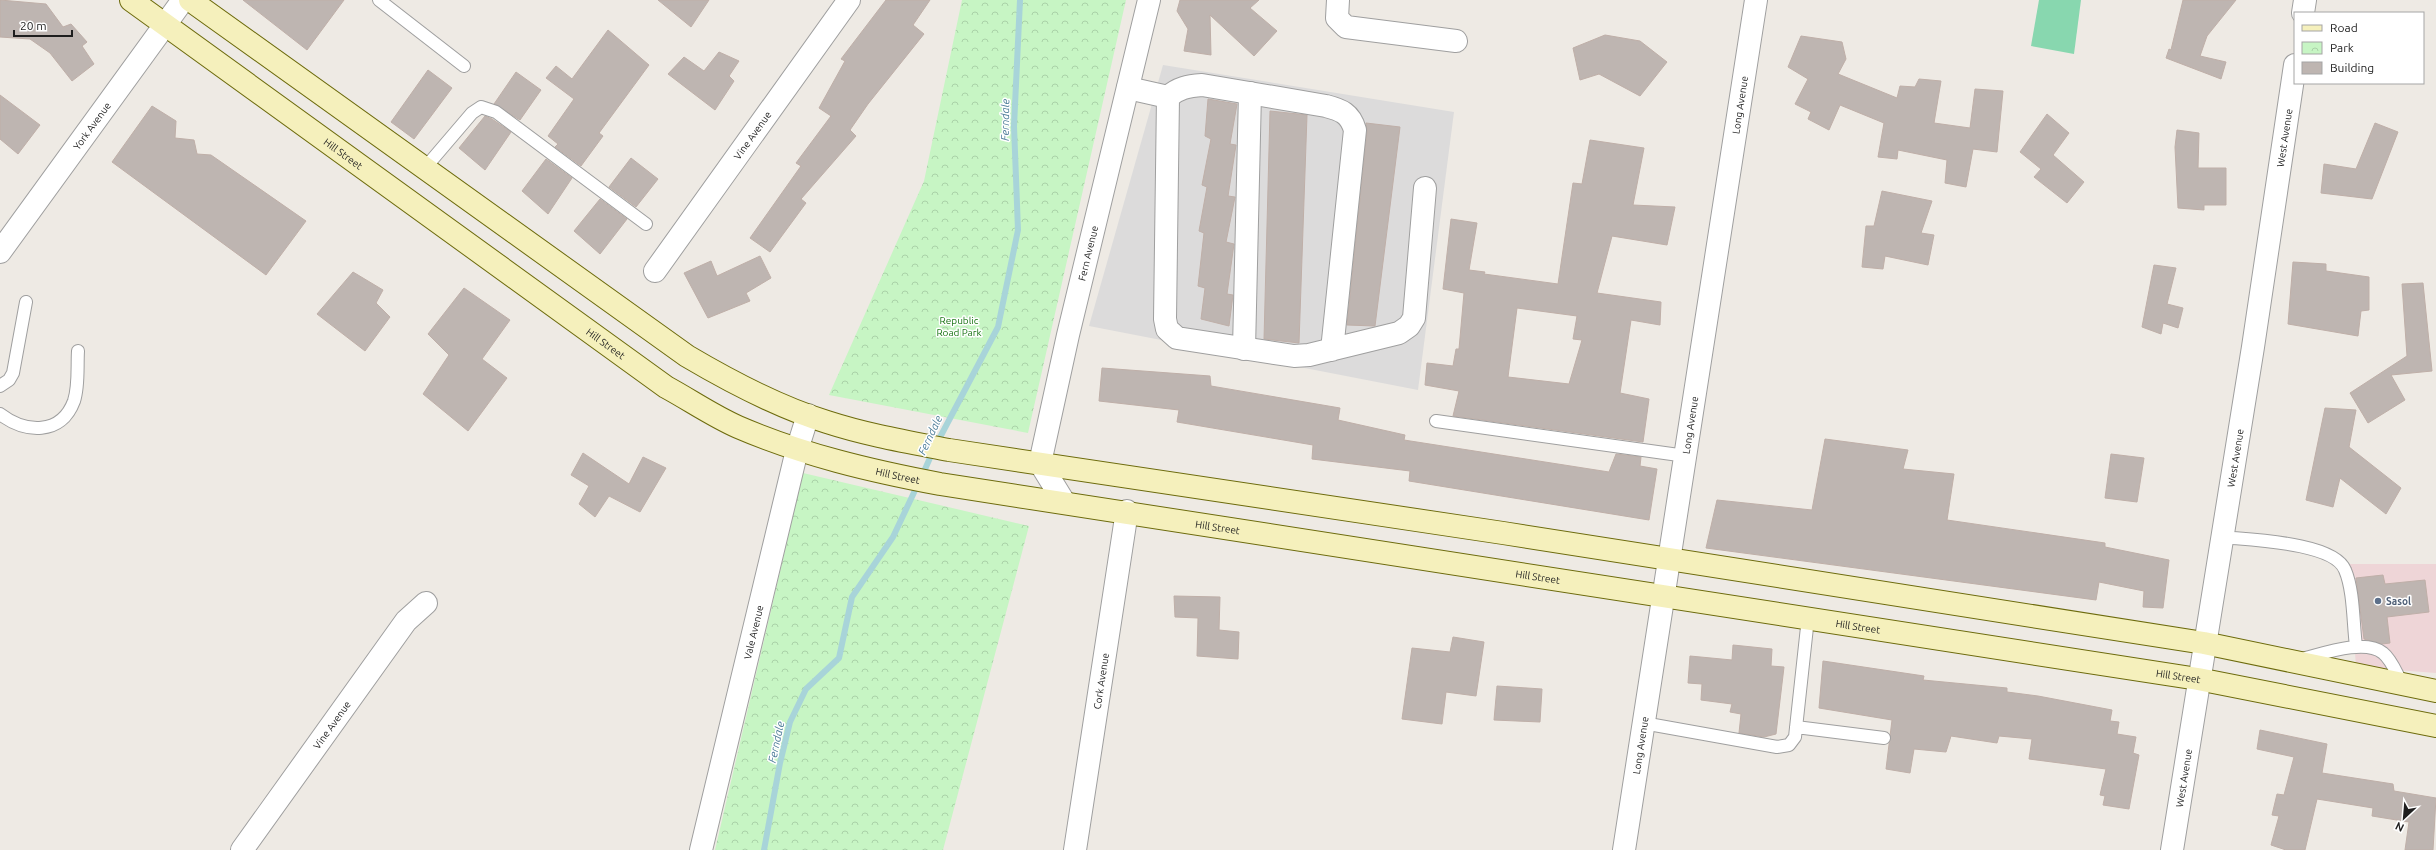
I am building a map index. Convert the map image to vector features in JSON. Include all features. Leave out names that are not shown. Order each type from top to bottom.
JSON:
[{"type":"main road","name":"Hill Street","points":[[131,0],[666,387],[737,426],[797,450],[881,473],[940,484],[2198,678],[2436,726]]},
{"type":"main road","points":[[190,0],[622,311],[687,356],[744,388],[808,415],[887,437],[949,450],[2204,643],[2436,691]]},
{"type":"street","name":"York Avenue","points":[[0,252],[183,0]]},
{"type":"street","name":"Vine Avenue","points":[[655,270],[849,0]]},
{"type":"street","name":"Fern Avenue","points":[[1040,463],[1069,327],[1149,0]]},
{"type":"street","points":[[1338,0],[1337,18],[1346,26],[1456,41]]},
{"type":"street","name":"Long Avenue","points":[[1624,850],[1756,0]]},
{"type":"street","points":[[2303,12],[2305,0]]},
{"type":"street","name":"West Avenue","points":[[2172,850],[2198,678],[2253,347],[2294,72]]},
{"type":"street","points":[[1332,350],[1355,130],[1352,119],[1342,110],[1202,85],[1190,86],[1175,91],[1168,97],[1167,328],[1177,338],[1294,356],[1332,350],[1399,334],[1409,326],[1414,318],[1425,188]]},
{"type":"street","points":[[1128,88],[1168,97]]},
{"type":"street","points":[[1244,349],[1250,93]]},
{"type":"street","name":"Vale Avenue","points":[[701,850],[797,450],[808,415]]},
{"type":"street","points":[[1040,463],[1064,502]]},
{"type":"street","name":"Cork Avenue","points":[[1075,850],[1127,512]]},
{"type":"street","name":"Vine Avenue","points":[[242,850],[406,621],[426,604]]},
{"type":"lane","points":[[379,0],[464,66]]},
{"type":"lane","points":[[425,168],[472,113],[481,108],[496,112],[646,224]]},
{"type":"lane","points":[[0,386],[9,380],[13,372],[26,302]]},
{"type":"lane","points":[[0,414],[25,428],[39,429],[51,426],[64,416],[74,401],[77,384],[78,351]]},
{"type":"lane","points":[[1436,422],[1686,456]]},
{"type":"lane","points":[[2221,537],[2309,548],[2325,553],[2341,563],[2348,580],[2356,646]]},
{"type":"lane","points":[[1643,723],[1777,747],[1789,745],[1795,737],[1808,618]]},
{"type":"lane","points":[[2292,661],[2356,646],[2371,648],[2383,653],[2403,685]]},
{"type":"lane","points":[[1796,727],[1884,738]]},
{"type":"shaded area","points":[[1163,65],[1454,112],[1418,390],[1089,326]]},
{"type":"shaded area","points":[[2349,564],[2436,564],[2436,673],[2356,667]]},
{"type":"green space","name":"Republic Road Park","points":[[962,0],[1126,0],[1028,433],[829,395],[924,181]]},
{"type":"green space","points":[[2039,0],[2081,0],[2074,54],[2031,46]]},
{"type":"green space","points":[[803,473],[1029,526],[943,850],[715,850]]},
{"type":"building","points":[[0,0],[46,4],[63,27],[71,24],[87,42],[82,46],[94,64],[72,81],[50,53],[30,39],[0,37]]},
{"type":"building","points":[[243,0],[344,0],[307,50]]},
{"type":"building","points":[[658,0],[709,0],[691,27]]},
{"type":"building","points":[[886,0],[930,0],[913,25],[924,34],[868,104],[850,130],[856,136],[801,199],[806,203],[770,252],[750,238],[801,166],[796,163],[831,116],[819,108],[845,61],[841,59]]},
{"type":"building","points":[[1180,0],[1259,0],[1250,8],[1277,31],[1254,56],[1210,15],[1211,55],[1184,51],[1188,29],[1177,11]]},
{"type":"building","points":[[2183,0],[2236,0],[2207,36],[2200,56],[2226,62],[2221,79],[2166,58],[2169,49],[2171,50]]},
{"type":"building","points":[[608,30],[649,65],[599,133],[603,136],[581,166],[555,147],[558,144],[548,136],[574,99],[546,78],[556,66],[572,79]]},
{"type":"building","points":[[1605,35],[1640,41],[1667,62],[1640,96],[1599,74],[1580,80],[1573,48]]},
{"type":"building","points":[[1801,36],[1842,42],[1846,59],[1838,74],[1897,98],[1900,86],[1915,87],[1919,79],[1941,81],[1934,123],[1970,128],[1975,89],[2003,91],[1997,152],[1973,149],[1966,187],[1945,183],[1947,160],[1898,150],[1897,159],[1878,157],[1884,123],[1840,105],[1829,130],[1808,119],[1811,112],[1795,104],[1808,79],[1788,67]]},
{"type":"building","points":[[719,52],[739,61],[729,76],[734,81],[715,110],[668,74],[684,57],[704,71]]},
{"type":"building","points":[[428,70],[452,88],[414,139],[391,122]]},
{"type":"building","points":[[516,72],[541,90],[520,120],[494,104]]},
{"type":"building","points":[[0,95],[40,125],[18,154],[0,139]]},
{"type":"building","points":[[1208,99],[1237,104],[1230,144],[1236,145],[1228,196],[1235,197],[1226,242],[1234,244],[1227,294],[1233,295],[1229,326],[1201,319],[1205,288],[1198,286],[1204,233],[1199,231],[1207,187],[1202,185],[1211,139],[1205,136]]},
{"type":"building","points":[[152,106],[176,121],[175,138],[194,140],[197,154],[211,155],[306,221],[266,275],[112,162]]},
{"type":"building","points":[[1270,111],[1307,115],[1299,343],[1264,339]]},
{"type":"building","points":[[2047,114],[2069,133],[2053,155],[2084,182],[2067,203],[2034,177],[2041,169],[2020,152]]},
{"type":"building","points":[[485,116],[511,132],[485,170],[459,148]]},
{"type":"building","points":[[1366,123],[1400,127],[1375,326],[1347,325],[1367,131]]},
{"type":"building","points":[[2375,123],[2398,132],[2372,199],[2321,193],[2324,164],[2356,169]]},
{"type":"building","points":[[2177,130],[2199,133],[2198,168],[2226,168],[2226,205],[2204,205],[2204,210],[2178,208],[2175,147]]},
{"type":"building","points":[[1590,140],[1644,148],[1633,205],[1675,207],[1667,245],[1612,236],[1597,293],[1661,302],[1660,325],[1631,320],[1620,393],[1649,399],[1643,442],[1453,416],[1459,391],[1425,385],[1427,363],[1453,366],[1456,349],[1459,349],[1464,293],[1443,289],[1451,219],[1477,223],[1469,270],[1485,272],[1484,274],[1558,284],[1573,183],[1582,184]],"holes":[[[1517,308],[1577,316],[1573,339],[1582,340],[1569,384],[1508,377]]]},
{"type":"building","points":[[631,158],[658,179],[636,207],[609,187]]},
{"type":"building","points":[[546,159],[572,178],[548,214],[522,191]]},
{"type":"building","points":[[1882,191],[1932,201],[1921,233],[1934,235],[1928,265],[1885,256],[1883,269],[1862,267],[1866,226],[1874,226]]},
{"type":"building","points":[[600,199],[627,219],[600,254],[574,231]]},
{"type":"building","points":[[760,256],[771,278],[746,293],[750,301],[708,318],[684,273],[711,261],[717,276]]},
{"type":"building","points":[[2293,262],[2326,264],[2326,271],[2369,277],[2369,310],[2361,311],[2358,336],[2288,324]]},
{"type":"building","points":[[2154,265],[2176,268],[2167,304],[2183,308],[2178,328],[2163,323],[2161,334],[2142,327]]},
{"type":"building","points":[[353,272],[383,290],[376,303],[390,317],[365,351],[317,314]]},
{"type":"building","points":[[2423,283],[2432,371],[2391,375],[2405,400],[2368,423],[2350,393],[2407,356],[2402,284]]},
{"type":"building","points":[[464,288],[510,320],[482,359],[507,378],[468,431],[423,394],[449,355],[428,334]]},
{"type":"building","points":[[1102,368],[1210,376],[1211,386],[1340,408],[1338,420],[1405,435],[1404,440],[1609,472],[1616,454],[1641,457],[1640,466],[1657,469],[1649,520],[1409,481],[1410,471],[1312,459],[1313,445],[1177,422],[1179,410],[1099,401]]},
{"type":"building","points":[[2325,408],[2356,410],[2349,447],[2401,488],[2386,514],[2340,478],[2333,507],[2306,500]]},
{"type":"building","points":[[1825,439],[1908,450],[1903,469],[1954,474],[1947,520],[2105,543],[2105,547],[2169,560],[2163,608],[2143,607],[2144,591],[2099,582],[2096,600],[1706,548],[1717,500],[1812,510]]},
{"type":"building","points":[[583,453],[629,484],[643,457],[666,468],[640,512],[609,496],[595,517],[579,504],[589,486],[571,475]]},
{"type":"building","points":[[2111,454],[2144,458],[2137,502],[2105,498]]},
{"type":"building","points":[[2383,575],[2385,584],[2425,580],[2429,612],[2387,617],[2390,643],[2382,644],[2364,639],[2356,578]]},
{"type":"building","points":[[1174,596],[1220,597],[1219,630],[1239,632],[1238,659],[1197,656],[1198,618],[1175,617]]},
{"type":"building","points":[[1453,637],[1484,642],[1476,696],[1446,692],[1442,724],[1402,719],[1412,648],[1450,652]]},
{"type":"building","points":[[1733,645],[1772,649],[1771,666],[1784,667],[1776,734],[1764,737],[1739,733],[1741,714],[1730,712],[1732,704],[1701,700],[1702,684],[1688,683],[1690,656],[1732,660]]},
{"type":"building","points":[[1823,661],[1924,676],[1923,680],[2007,688],[2007,692],[2038,696],[2112,710],[2110,721],[2119,722],[2117,734],[2136,737],[2133,753],[2139,755],[2129,809],[2103,805],[2105,796],[2100,795],[2106,769],[2029,759],[2032,739],[1999,736],[1997,743],[1951,736],[1946,752],[1914,749],[1910,773],[1886,769],[1892,720],[1819,708]]},
{"type":"building","points":[[1497,686],[1542,689],[1540,722],[1494,720]]},
{"type":"building","points":[[2260,730],[2327,744],[2322,773],[2393,784],[2394,791],[2436,798],[2433,850],[2405,850],[2409,822],[2372,816],[2373,808],[2317,799],[2305,850],[2286,850],[2271,845],[2279,816],[2272,815],[2277,794],[2284,795],[2294,757],[2257,749]]},
{"type":"waterway","name":"Ferndale","points":[[937,443],[998,327],[1018,230],[1014,126],[1020,0]]},
{"type":"waterway","name":"Ferndale","points":[[922,476],[933,451]]},
{"type":"waterway","name":"Ferndale","points":[[764,850],[780,763],[790,722],[806,689],[839,658],[852,597],[893,537],[918,484]]},
{"type":"place","name":"Sasol","points":[[2378,601]]}]
